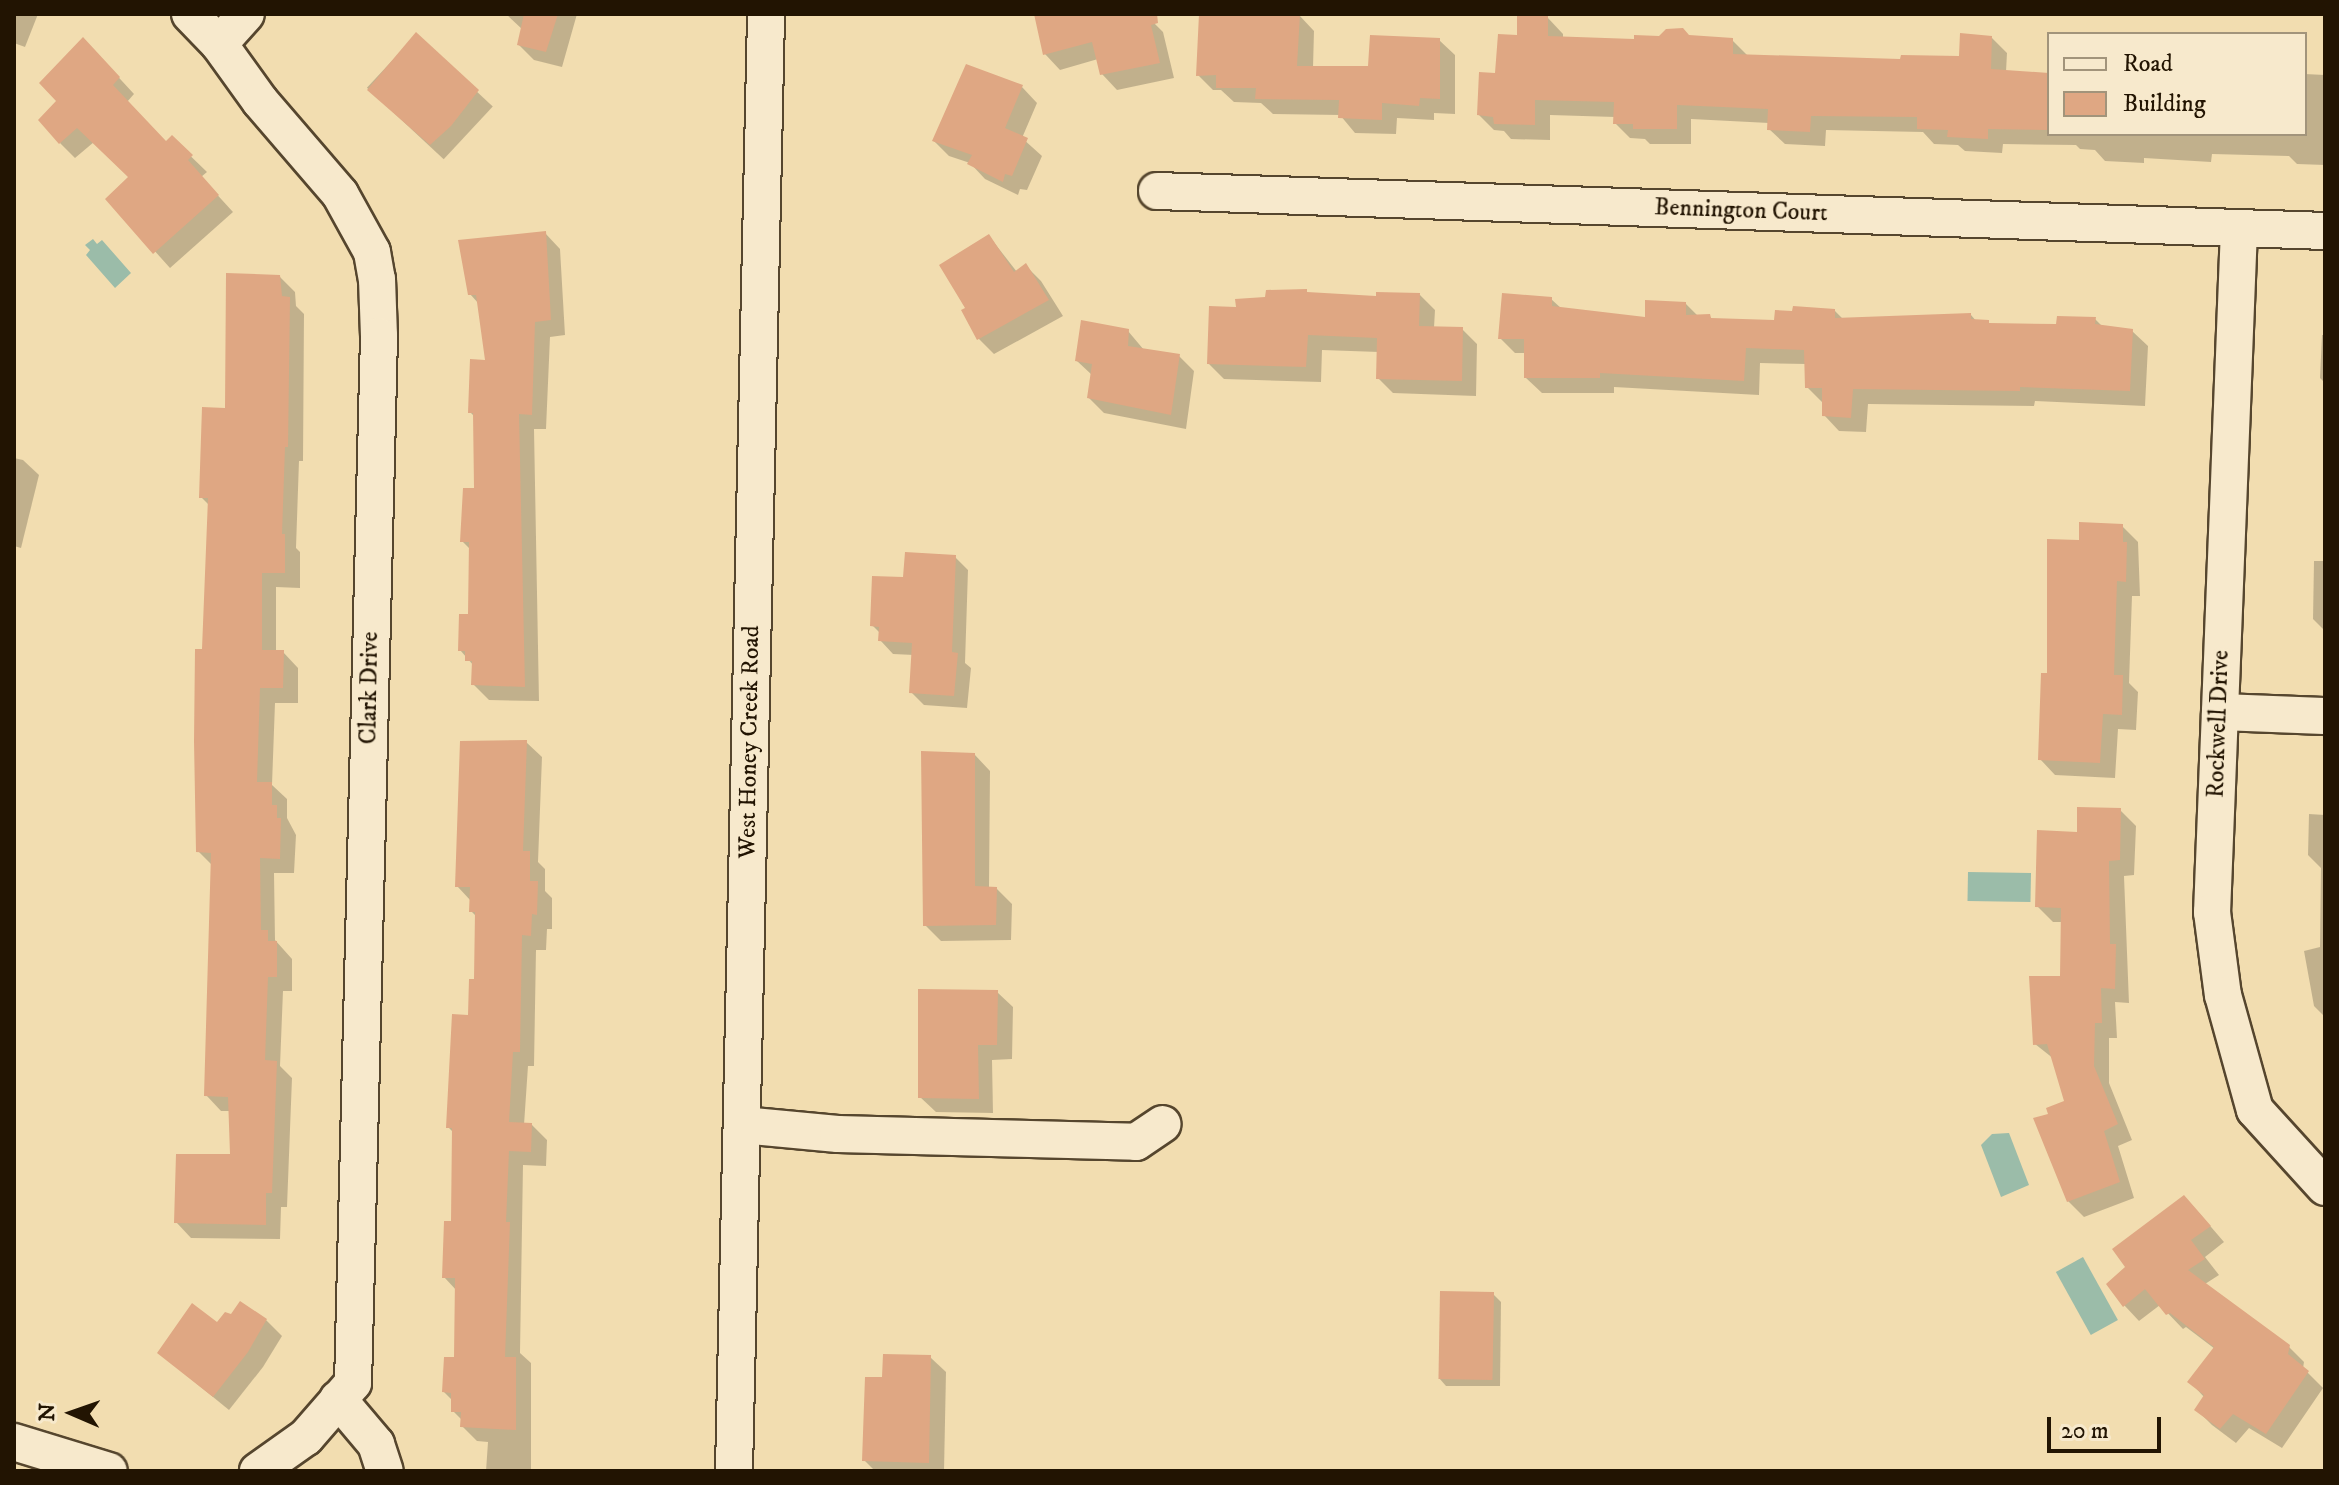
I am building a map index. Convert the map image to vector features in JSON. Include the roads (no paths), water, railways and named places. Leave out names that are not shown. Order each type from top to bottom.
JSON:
[{"type":"street","name":"Clark Drive","points":[[190,14],[219,44],[267,109],[340,194],[372,252],[377,279],[379,336],[345,1391]]},
{"type":"street","points":[[219,44],[246,14]]},
{"type":"street","name":"West Honey Creek Road","points":[[734,1471],[766,14]]},
{"type":"street","name":"Bennington Court","points":[[1157,191],[2325,231]]},
{"type":"street","name":"Rockwell Drive","points":[[2239,229],[2212,912],[2223,995],[2255,1110],[2325,1187]]},
{"type":"street","points":[[2220,712],[2325,716]]},
{"type":"street","points":[[742,1125],[838,1134],[1136,1142],[1163,1124]]},
{"type":"street","points":[[258,1471],[306,1437],[345,1391],[376,1444],[385,1471]]},
{"type":"street","points":[[14,1442],[109,1471]]}]
